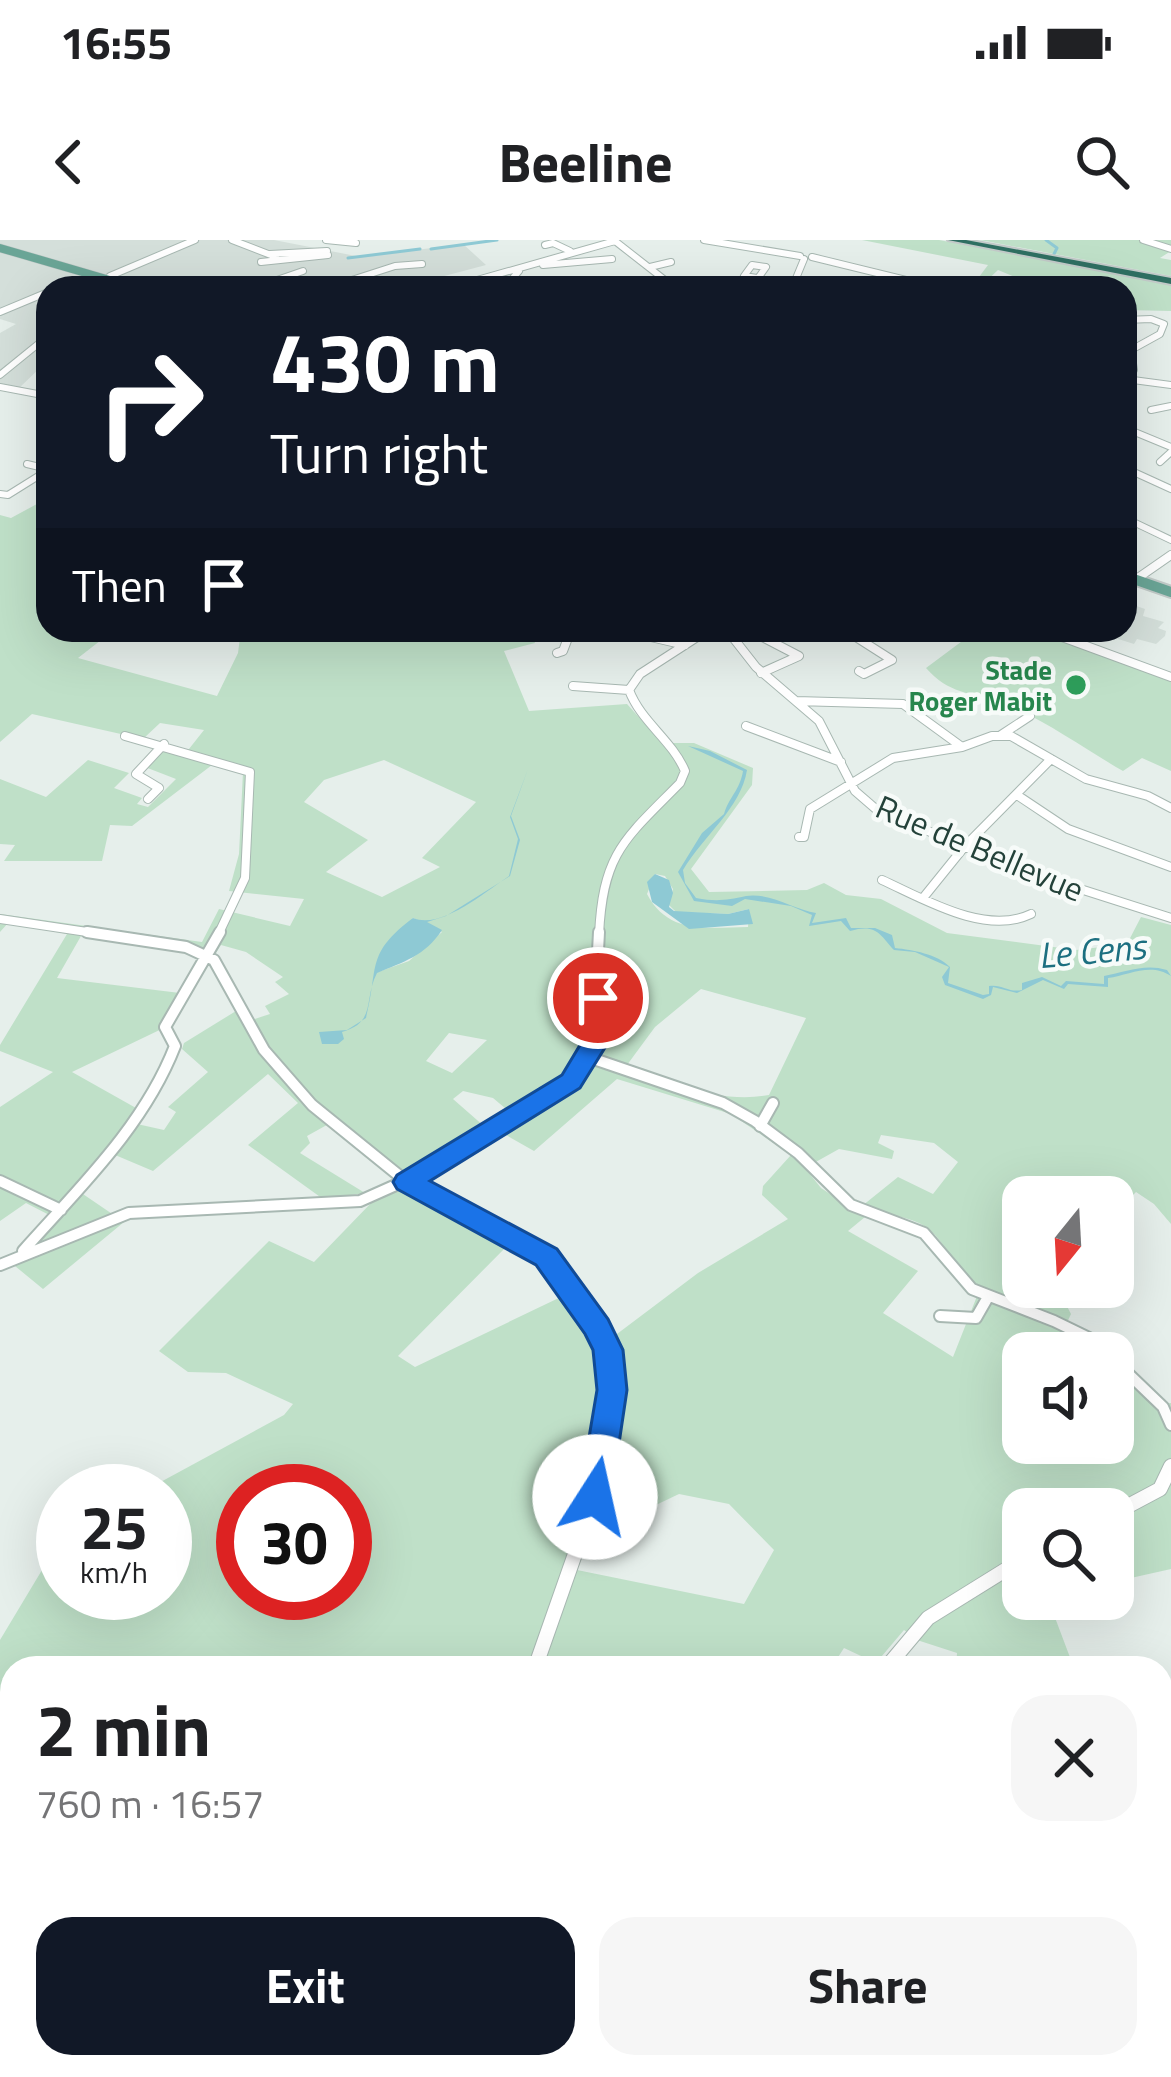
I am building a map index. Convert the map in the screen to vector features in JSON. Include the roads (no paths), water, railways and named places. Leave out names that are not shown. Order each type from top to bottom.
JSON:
[{"type":"highway","points":[[952,240],[1171,280]]},
{"type":"highway","points":[[968,240],[1171,280]]},
{"type":"main road","points":[[0,248],[97,276]]},
{"type":"main road","points":[[1137,580],[1166,589]]},
{"type":"street","points":[[109,276],[195,240]]},
{"type":"street","points":[[232,240],[285,260]]},
{"type":"street","points":[[326,240],[356,243]]},
{"type":"street","points":[[704,240],[805,256],[888,276]]},
{"type":"street","points":[[797,276],[811,240]]},
{"type":"street","points":[[1143,240],[1171,249]]},
{"type":"street","points":[[493,276],[592,243],[620,242],[661,276]]},
{"type":"street","points":[[545,245],[553,243],[570,252]]},
{"type":"street","points":[[261,262],[332,253],[313,249],[270,254]]},
{"type":"street","points":[[503,258],[519,269]]},
{"type":"street","points":[[541,263],[611,259]]},
{"type":"street","points":[[650,267],[671,262]]},
{"type":"street","points":[[362,276],[422,264]]},
{"type":"street","points":[[513,276],[519,269]]},
{"type":"street","points":[[289,276],[303,271]]},
{"type":"street","points":[[0,314],[36,298]]},
{"type":"street","points":[[1137,321],[1164,324],[1160,334],[1137,347]]},
{"type":"street","points":[[0,375],[36,346]]},
{"type":"street","points":[[1137,379],[1171,385]]},
{"type":"street","points":[[0,387],[36,394]]},
{"type":"street","points":[[1151,410],[1171,406]]},
{"type":"street","points":[[1137,433],[1171,449],[1160,462]]},
{"type":"street","points":[[26,464],[36,466]]},
{"type":"street","points":[[1137,473],[1171,489]]},
{"type":"street","points":[[4,495],[36,476]]},
{"type":"street","points":[[1137,524],[1171,540]]},
{"type":"street","points":[[1137,574],[1171,555]]},
{"type":"street","points":[[557,653],[567,642]]},
{"type":"street","points":[[669,642],[685,646]]},
{"type":"street","points":[[629,690],[640,674],[691,642]]},
{"type":"street","name":"Rue de Bellevue","points":[[736,642],[761,673],[829,735],[852,787],[893,819],[1095,896],[1171,918]]},
{"type":"street","points":[[761,673],[799,656],[772,642]]},
{"type":"street","points":[[860,671],[864,674],[892,660],[865,642]]},
{"type":"street","points":[[1076,642],[1171,677]]},
{"type":"street","points":[[573,686],[629,690]]},
{"type":"street","points":[[0,1265],[152,1209],[360,1201],[407,1182],[555,1094],[588,1058],[595,1031],[605,876],[622,841],[683,778],[684,767],[636,709],[629,690]]},
{"type":"street","points":[[796,701],[903,704],[962,747]]},
{"type":"street","points":[[799,837],[804,837],[811,808],[893,758],[962,747],[1000,735],[1030,716]]},
{"type":"street","points":[[746,726],[841,762]]},
{"type":"street","points":[[1000,735],[1016,738],[1086,779],[1171,808]]},
{"type":"street","points":[[24,1253],[32,1238],[97,1172],[164,1074],[175,1046],[165,1027],[208,956],[245,878],[250,772],[125,736]]},
{"type":"street","points":[[148,799],[158,788],[136,774],[161,746]]},
{"type":"street","points":[[923,898],[964,846],[1051,759]]},
{"type":"street","points":[[1017,795],[1068,829],[1171,867]]},
{"type":"street","points":[[882,880],[986,918],[1018,922],[1031,914]]},
{"type":"street","points":[[0,919],[185,947],[208,956],[284,1077],[407,1182],[556,1265],[608,1350],[612,1390],[595,1497],[539,1656]]},
{"type":"street","points":[[588,1058],[723,1103],[798,1153],[832,1192],[851,1205],[924,1233],[962,1280],[988,1297],[1076,1332]]},
{"type":"street","points":[[760,1126],[772,1103]]},
{"type":"street","points":[[0,1181],[61,1210]]},
{"type":"street","points":[[940,1316],[976,1318],[988,1297]]},
{"type":"street","points":[[1134,1379],[1163,1406],[1171,1426]]},
{"type":"street","points":[[1134,1503],[1160,1489],[1171,1466]]},
{"type":"street","points":[[893,1656],[929,1619],[1002,1572]]},
{"type":"water","name":"Le Cens","points":[[688,746],[710,751],[747,770],[730,809],[683,870],[685,883],[696,898],[764,897],[816,913],[812,923],[846,918],[851,928],[875,928],[892,935],[895,948],[917,951],[938,959],[950,967],[948,983],[983,995],[989,994],[989,986],[1022,990],[1022,983],[1042,977],[1061,986],[1066,981],[1104,984],[1104,976],[1143,968],[1167,970],[1171,976],[1140,971],[1108,978],[1108,987],[1068,984],[1064,989],[1043,980],[1017,993],[993,987],[991,995],[983,999],[945,985],[942,977],[949,967],[915,952],[894,950],[872,930],[850,931],[841,921],[809,926],[812,915],[791,906],[745,899],[732,906],[694,901],[678,872],[702,833],[724,814],[743,771]]},
{"type":"water","points":[[528,769],[511,816],[520,840],[510,876],[500,882],[509,876],[518,839],[510,817]]},
{"type":"water","points":[[655,874],[669,880],[673,893],[669,907],[674,911],[728,914],[749,909],[753,924],[689,929],[652,902],[647,882]]},
{"type":"water","points":[[413,918],[436,919],[427,922],[442,930],[428,946],[377,973],[372,987],[380,952]]},
{"type":"water","points":[[361,1021],[353,1028],[342,1032],[344,1039],[338,1044],[322,1044],[319,1032],[347,1030]]},
{"type":"waterway","points":[[431,249],[497,240]]},
{"type":"waterway","points":[[1046,240],[1057,248],[1054,254]]},
{"type":"waterway","points":[[348,258],[420,249]]},
{"type":"place","name":"Stade Roger Mabit","points":[[1076,685]]}]
